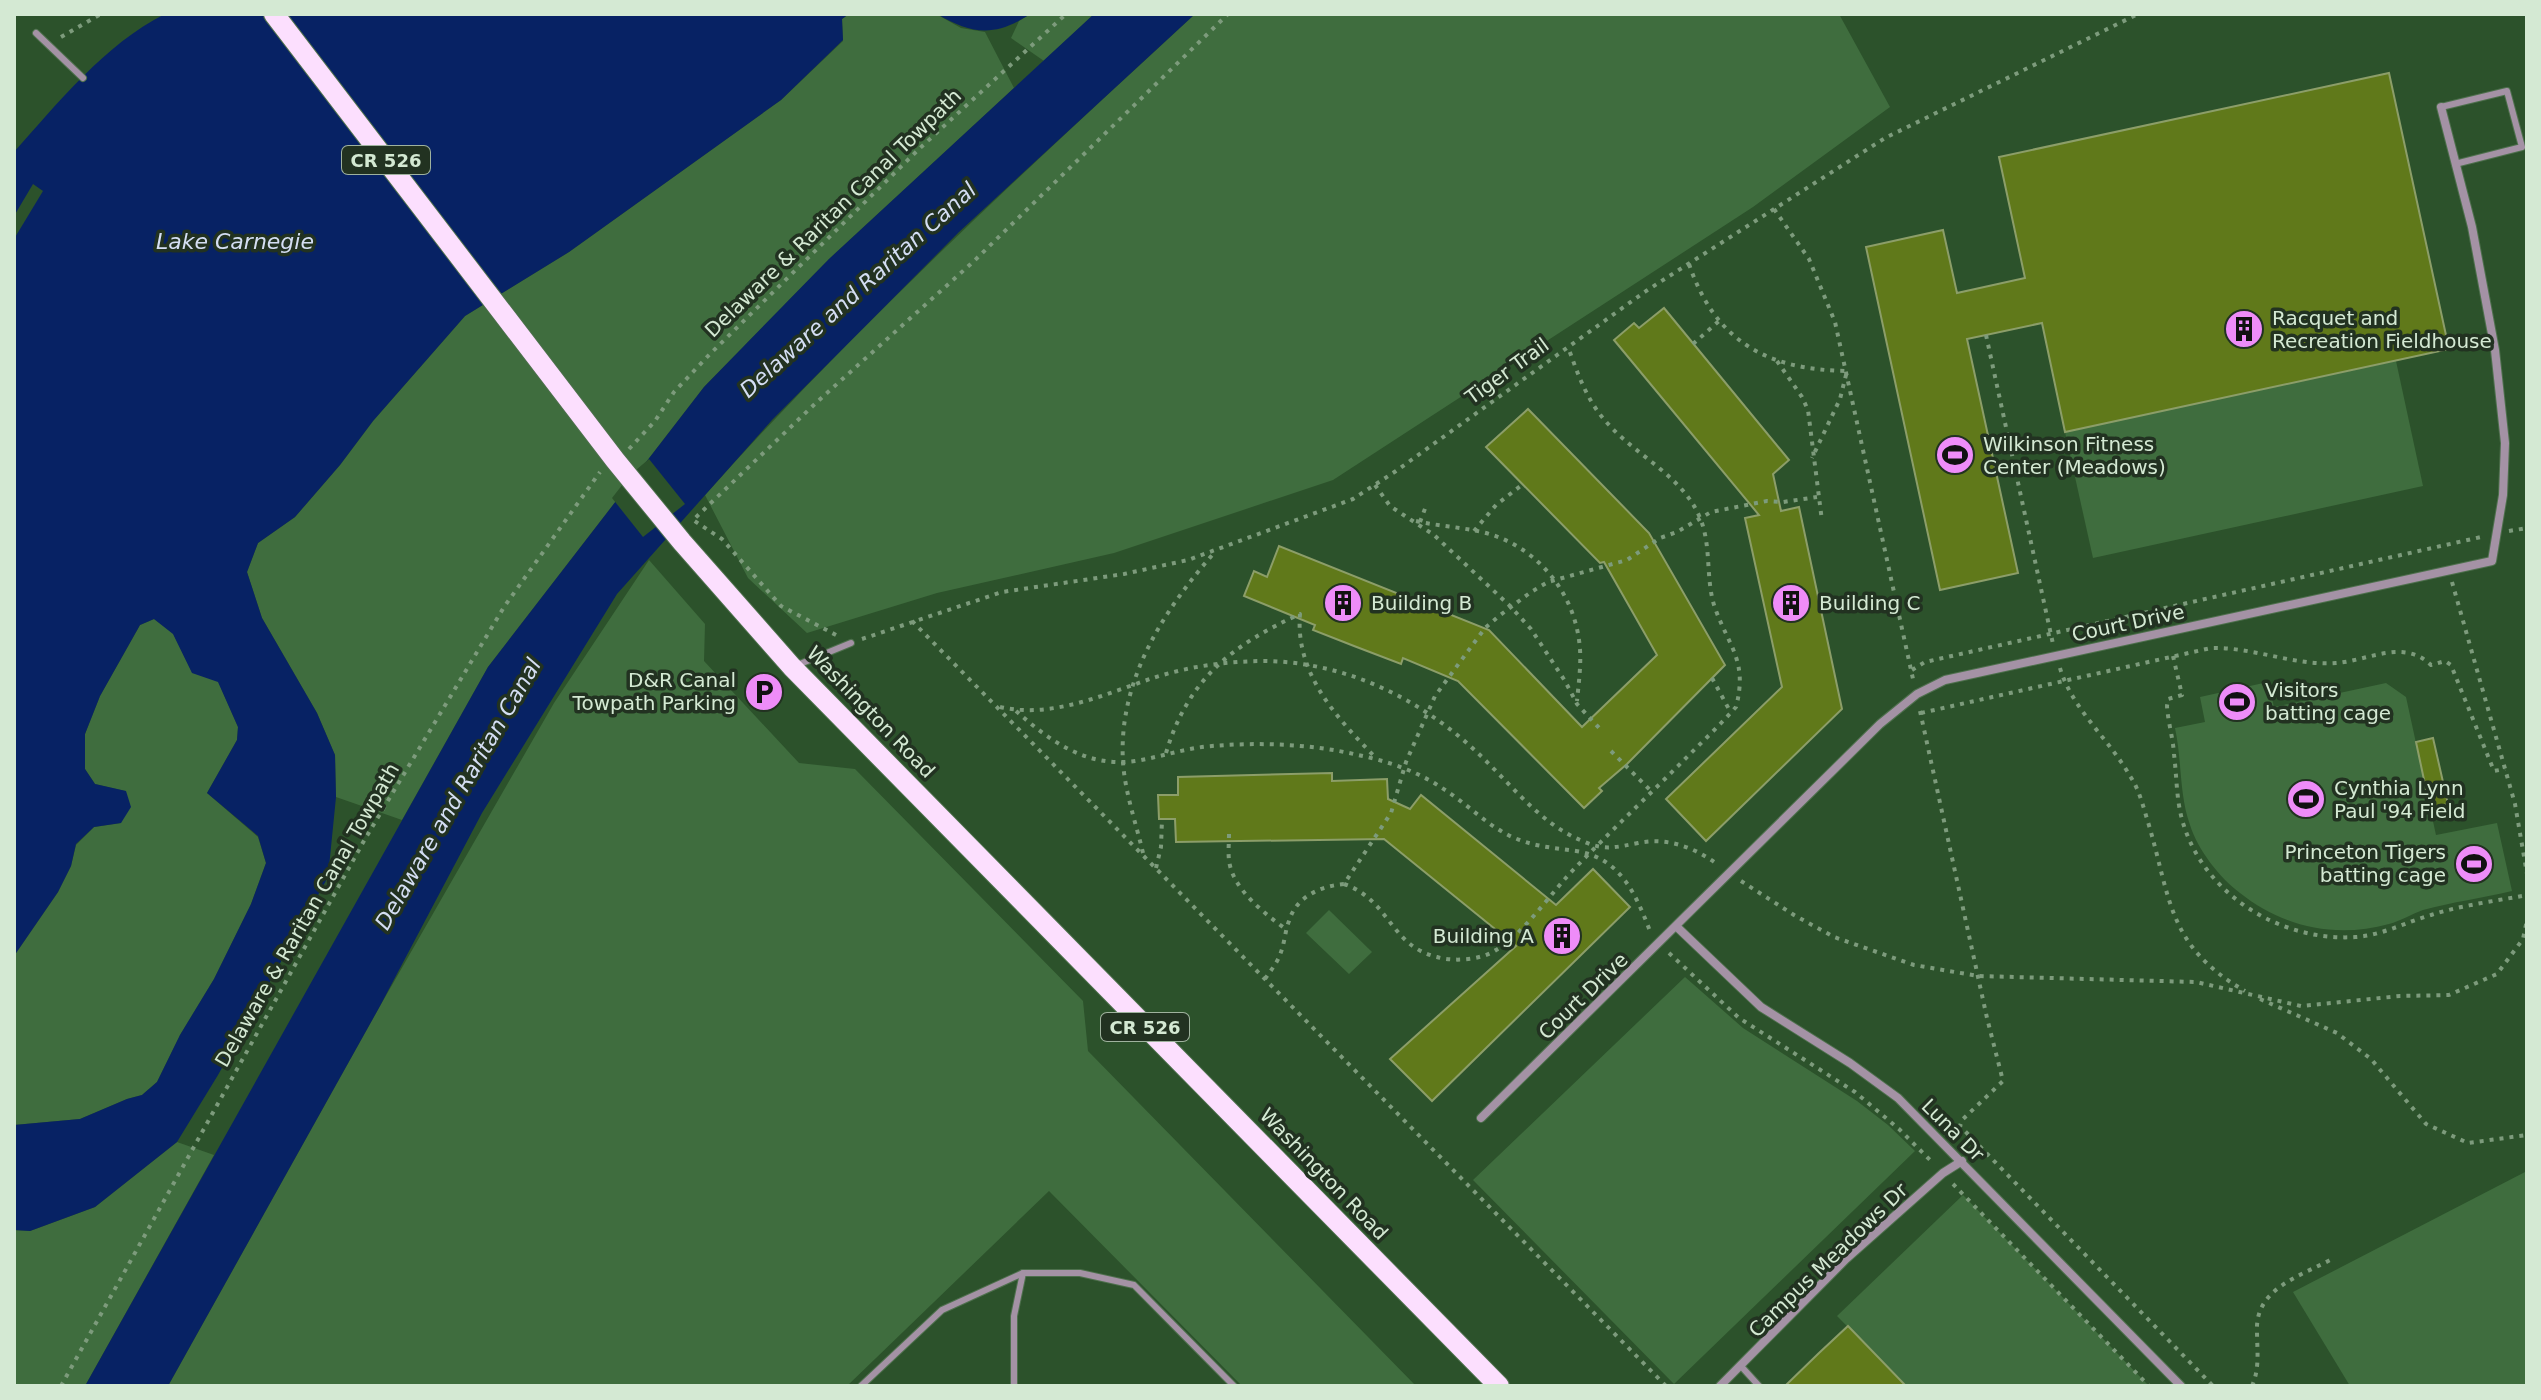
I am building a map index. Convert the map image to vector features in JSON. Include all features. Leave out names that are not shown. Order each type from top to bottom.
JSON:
[{"type":"main road","name":"Washington Road","points":[[274,14],[664,520],[792,667],[1499,1386]]},
{"type":"street","name":"Court Drive","points":[[1481,1118],[1880,724],[1917,694],[1945,680],[2492,561],[2503,495],[2505,443],[2495,350],[2472,227],[2441,107]]},
{"type":"street","name":"Luna Dr","points":[[1677,927],[1761,1007],[1850,1063],[1898,1098],[2181,1386]]},
{"type":"street","name":"Campus Meadows Dr","points":[[1720,1386],[1846,1259],[1943,1173],[1962,1161]]},
{"type":"lane","points":[[36,33],[83,78]]},
{"type":"lane","points":[[2441,107],[2507,91],[2522,147],[2455,164]]},
{"type":"lane","points":[[792,667],[851,643]]},
{"type":"lane","points":[[1014,1386],[1014,1316],[1023,1273]]},
{"type":"lane","points":[[861,1386],[942,1310],[1023,1273],[1080,1273],[1134,1285],[1234,1386]]},
{"type":"lane","points":[[1740,1365],[1759,1386]]},
{"type":"path","points":[[49,46],[101,14]]},
{"type":"path","name":"Delaware & Raritan Canal Towpath","points":[[633,446],[655,421],[674,392],[719,345],[919,149],[1066,14]]},
{"type":"path","points":[[851,643],[781,606],[722,539],[693,520],[818,401],[973,262],[1228,14]]},
{"type":"path","name":"Tiger Trail","points":[[851,643],[1002,592],[1124,574],[1188,560],[1353,499],[1689,264],[1889,136],[2138,14]]},
{"type":"path","points":[[1774,209],[1809,259],[1835,322],[2003,1081],[1962,1120],[1960,1126],[2213,1386]]},
{"type":"path","points":[[1689,264],[1709,310],[1758,353],[1821,369],[1847,371]]},
{"type":"path","points":[[1693,344],[1719,321]]},
{"type":"path","points":[[1986,335],[2049,633],[2063,680],[2132,778],[2155,847],[2171,912],[2188,943],[2224,979],[2251,995],[2337,1033],[2371,1059],[2426,1124],[2468,1143],[2527,1135]]},
{"type":"path","points":[[1265,979],[1280,956],[1291,913],[1302,900],[1329,885],[1344,884],[1367,895],[1377,903],[1400,937],[1415,949],[1455,960],[1493,953],[1517,934],[1572,871],[1736,707],[1741,688],[1734,646],[1716,609],[1708,581],[1707,550],[1700,518],[1675,483],[1603,419],[1581,385],[1568,347]]},
{"type":"path","points":[[1775,359],[1808,410],[1822,521]]},
{"type":"path","points":[[1812,458],[1840,399],[1847,371]]},
{"type":"path","name":"Delaware & Raritan Canal Towpath","points":[[61,1386],[365,839],[504,607],[600,472]]},
{"type":"path","points":[[1474,531],[1496,505],[1523,484]]},
{"type":"path","points":[[1375,485],[1390,506],[1416,521],[1510,606],[1531,629],[1577,704],[1601,730]]},
{"type":"path","points":[[1344,884],[1391,813],[1406,762],[1435,696],[1485,628],[1510,606],[1556,580],[1627,560],[1660,538],[1727,508],[1817,497]]},
{"type":"path","points":[[1416,521],[1426,506]]},
{"type":"path","points":[[1416,521],[1474,531],[1512,544],[1535,559],[1556,580],[1567,599],[1578,631],[1581,661],[1577,704]]},
{"type":"path","points":[[1912,670],[1925,662],[2049,633],[2442,544],[2527,528]]},
{"type":"path","points":[[2442,544],[2515,804],[2527,874]]},
{"type":"path","points":[[1143,855],[1123,762],[1128,703],[1147,649],[1164,616],[1217,551]]},
{"type":"path","points":[[1166,753],[1177,721],[1218,663],[1253,636],[1300,614],[1298,635],[1316,685],[1331,709],[1378,760]]},
{"type":"path","points":[[912,621],[1666,1386]]},
{"type":"path","points":[[1921,713],[2225,647],[2317,663],[2338,663],[2405,651],[2422,656],[2431,665],[2445,661],[2451,665],[2494,771],[2505,769]]},
{"type":"path","points":[[2173,656],[2182,695],[2168,699],[2167,706],[2184,827],[2196,853],[2227,894],[2288,929],[2326,937],[2358,937],[2394,930],[2433,914],[2527,895]]},
{"type":"path","points":[[1712,678],[1731,713]]},
{"type":"path","points":[[1611,751],[1652,792]]},
{"type":"path","points":[[1156,868],[1161,847],[1162,819]]},
{"type":"path","points":[[1229,834],[1229,861],[1237,881],[1272,919],[1287,930]]},
{"type":"path","points":[[2252,1386],[2258,1357],[2256,1329],[2260,1306],[2268,1295],[2286,1283],[2332,1259]]},
{"type":"green space","points":[[849,14],[936,14],[961,28],[985,32],[1014,88],[829,259],[704,387],[488,667],[402,820],[336,797],[335,755],[317,713],[262,618],[247,572],[258,543],[295,517],[373,421],[465,316],[569,252],[781,100],[843,41],[842,19]]},
{"type":"green space","points":[[1030,14],[1094,14],[1044,61],[1011,38],[1019,21]]},
{"type":"green space","points":[[1195,14],[1839,14],[1890,107],[1753,207],[1333,480],[1114,553],[937,593],[807,633],[748,578],[705,495],[883,309],[1006,189]]},
{"type":"green space","points":[[2396,361],[2423,486],[2093,558],[2065,432]]},
{"type":"green space","points":[[649,560],[705,624],[704,661],[799,763],[855,769],[1083,1001],[1088,1051],[1416,1386],[1242,1386],[1049,1191],[847,1386],[168,1386],[380,1006],[554,703]]},
{"type":"green space","points":[[154,619],[173,633],[192,672],[218,681],[238,727],[237,740],[207,793],[258,837],[266,863],[251,904],[214,979],[180,1035],[157,1082],[142,1095],[80,1119],[14,1125],[14,956],[58,892],[71,866],[76,845],[94,827],[121,823],[125,791],[95,784],[85,769],[85,734],[100,696],[140,625]]},
{"type":"green space","name":"Cynthia Lynn Paul '94 Field","points":[[2268,682],[2274,707],[2386,683],[2406,697],[2436,835],[2497,823],[2512,891],[2423,910],[2389,924],[2329,930],[2292,922],[2257,905],[2232,887],[2204,853],[2190,825],[2175,728],[2205,722],[2200,697]]},
{"type":"green space","points":[[1329,910],[1372,952],[1349,974],[1306,933]]},
{"type":"green space","points":[[1685,977],[1743,1028],[1857,1101],[1915,1151],[1674,1384],[1473,1180]]},
{"type":"green space","points":[[177,1142],[214,1155],[85,1386],[14,1386],[14,1230],[30,1231],[95,1207]]},
{"type":"green space","points":[[2527,1171],[2527,1386],[2350,1386],[2293,1292]]},
{"type":"green space","points":[[1963,1195],[2149,1386],[1906,1386],[1837,1316]]},
{"type":"water","name":"Lake Carnegie","points":[[165,14],[849,14],[842,19],[843,40],[781,100],[569,252],[465,316],[373,421],[295,517],[258,543],[247,572],[262,618],[317,713],[335,755],[336,797],[328,877],[218,1075],[177,1142],[95,1207],[30,1231],[14,1230],[14,1125],[80,1119],[142,1095],[157,1082],[180,1035],[214,979],[251,904],[266,863],[258,836],[207,793],[237,740],[238,727],[218,682],[192,673],[173,634],[154,619],[140,625],[100,696],[85,734],[85,769],[95,784],[126,791],[131,807],[121,823],[94,827],[76,844],[71,866],[58,892],[14,956],[14,152],[102,58],[122,41]]},
{"type":"water","points":[[937,14],[1030,14],[1005,27],[983,30],[961,26]]},
{"type":"water","name":"Delaware and Raritan Canal","points":[[1094,14],[1195,14],[959,232],[772,420],[617,594],[482,813],[380,1006],[168,1386],[85,1386],[488,667],[704,387],[829,259]]},
{"type":"pier","points":[[33,184],[43,191],[14,239],[14,216]]},
{"type":"pier","points":[[649,459],[685,504],[643,537],[612,498],[630,475]]},
{"type":"building","name":"Racquet and Recreation Fieldhouse","points":[[2389,73],[2449,349],[2065,432],[2042,323],[1967,339],[2018,573],[1940,590],[1866,247],[1943,230],[1957,293],[2025,278],[1999,157]]},
{"type":"building","name":"Building C","points":[[1664,308],[1789,460],[1773,474],[1781,511],[1799,507],[1842,709],[1706,841],[1666,799],[1782,687],[1745,518],[1759,515],[1614,340],[1634,323],[1639,328]]},
{"type":"building","name":"Building B","points":[[1528,409],[1649,533],[1725,665],[1599,788],[1602,791],[1584,808],[1458,681],[1403,658],[1401,664],[1313,630],[1315,625],[1244,596],[1254,571],[1267,577],[1279,546],[1489,630],[1582,727],[1657,655],[1604,562],[1600,563],[1486,447]]},
{"type":"building","points":[[2433,738],[2448,804],[2430,808],[2416,742]]},
{"type":"building","name":"Building A","points":[[1332,773],[1332,781],[1387,779],[1388,799],[1410,809],[1421,795],[1556,905],[1593,869],[1630,907],[1432,1101],[1390,1059],[1516,946],[1384,839],[1176,842],[1175,819],[1159,819],[1158,795],[1178,795],[1178,777]]},
{"type":"building","points":[[1848,1326],[1906,1386],[1785,1386],[1819,1353]]},
{"type":"place","name":"Racquet and Recreation Fieldhouse","points":[[2244,329]]},
{"type":"place","name":"Wilkinson Fitness Center (Meadows)","points":[[1955,455]]},
{"type":"place","name":"Building B","points":[[1343,603]]},
{"type":"place","name":"Building C","points":[[1791,603]]},
{"type":"place","name":"D&R Canal Towpath Parking","points":[[764,692]]},
{"type":"place","name":"Visitors batting cage","points":[[2237,702]]},
{"type":"place","name":"Cynthia Lynn Paul '94 Field","points":[[2306,799]]},
{"type":"place","name":"Princeton Tigers batting cage","points":[[2474,864]]},
{"type":"place","name":"Building A","points":[[1562,936]]}]
